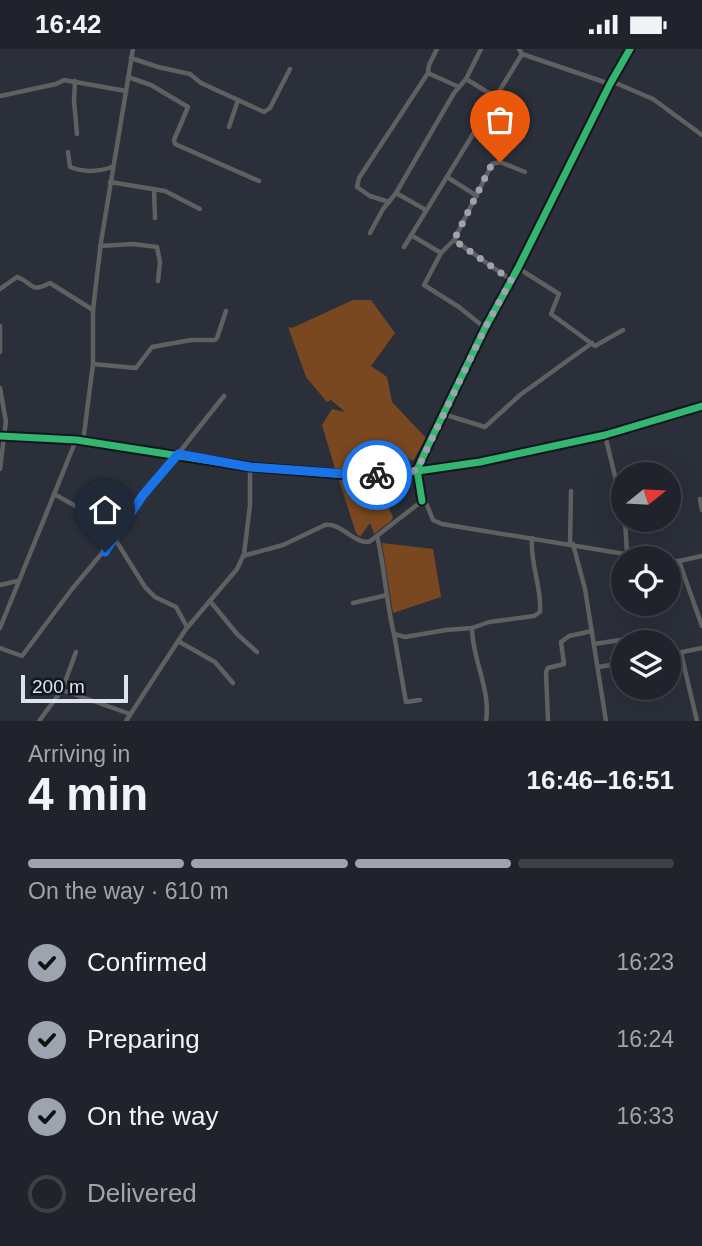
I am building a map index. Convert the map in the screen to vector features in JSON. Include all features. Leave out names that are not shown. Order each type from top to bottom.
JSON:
[{"type":"street","points":[[83,442],[93,364],[93,310],[100,246],[133,49]]},
{"type":"street","points":[[389,202],[370,196],[357,187],[359,178],[428,73],[437,49]]},
{"type":"street","points":[[370,233],[466,79],[481,49]]},
{"type":"street","points":[[611,550],[442,524],[433,520],[428,505],[422,501],[417,470],[485,328],[629,49]]},
{"type":"street","points":[[404,247],[521,52],[653,99],[702,135]]},
{"type":"street","points":[[131,58],[190,74],[201,83],[264,112],[268,111],[290,69]]},
{"type":"street","points":[[428,73],[459,87]]},
{"type":"street","points":[[128,77],[140,80],[188,107],[174,140],[175,144],[259,181]]},
{"type":"street","points":[[466,79],[489,93],[497,94]]},
{"type":"street","points":[[0,96],[64,80],[126,91]]},
{"type":"street","points":[[75,81],[77,134]]},
{"type":"street","points":[[229,127],[238,100]]},
{"type":"street","points":[[68,152],[70,167],[73,169],[88,171],[112,167]]},
{"type":"street","points":[[485,328],[459,307],[424,285],[441,253],[454,240],[492,164],[496,162],[525,172]]},
{"type":"street","points":[[447,177],[477,196]]},
{"type":"street","points":[[110,181],[165,191],[200,209]]},
{"type":"street","points":[[154,190],[155,218]]},
{"type":"street","points":[[396,193],[426,210]]},
{"type":"street","points":[[411,235],[441,253]]},
{"type":"street","points":[[454,240],[511,280]]},
{"type":"street","points":[[100,246],[133,244],[157,247],[160,262],[158,281]]},
{"type":"street","points":[[518,268],[559,293],[551,314],[592,344],[598,346],[623,330]]},
{"type":"street","points":[[0,289],[16,277],[31,287],[40,288],[50,283],[93,310]]},
{"type":"street","points":[[93,364],[136,368],[152,347],[191,340],[215,340],[226,311]]},
{"type":"street","points":[[0,326],[0,352]]},
{"type":"street","points":[[443,414],[485,427],[520,395],[592,344]]},
{"type":"street","points":[[0,388],[6,422],[0,469]]},
{"type":"street","points":[[0,648],[22,656],[72,589],[115,538],[122,523],[143,495],[224,396]]},
{"type":"street","points":[[3,436],[77,440],[250,467],[361,475],[480,462],[605,435],[702,406]]},
{"type":"street","points":[[605,435],[612,462]]},
{"type":"street","points":[[0,628],[77,440]]},
{"type":"street","points":[[126,721],[187,627],[237,569],[243,556],[250,505],[250,467]]},
{"type":"street","points":[[570,491],[572,544],[585,589],[606,721]]},
{"type":"street","points":[[89,513],[98,493]]},
{"type":"street","points":[[54,494],[102,520],[122,523]]},
{"type":"street","points":[[700,499],[702,510]]},
{"type":"street","points":[[243,556],[283,545],[332,524],[363,542],[369,542],[422,501]]},
{"type":"street","points":[[377,535],[406,702],[420,700]]},
{"type":"street","points":[[115,538],[145,587],[155,597],[176,607],[187,627]]},
{"type":"street","points":[[394,634],[405,637],[472,628],[489,622],[534,616],[540,612],[540,595],[531,554],[532,538]]},
{"type":"street","points":[[681,561],[702,556]]},
{"type":"street","points":[[681,567],[702,627]]},
{"type":"street","points":[[0,585],[18,580]]},
{"type":"street","points":[[353,603],[387,595]]},
{"type":"street","points":[[210,601],[237,634],[257,652]]},
{"type":"street","points":[[472,628],[485,688],[488,711],[486,721]]},
{"type":"street","points":[[548,721],[546,672],[548,668],[564,664],[561,642],[569,636],[592,631]]},
{"type":"street","points":[[178,641],[215,662],[233,683]]},
{"type":"street","points":[[594,644],[611,641]]},
{"type":"street","points":[[697,721],[681,653],[702,648]]},
{"type":"street","points":[[39,721],[62,690],[76,652]]},
{"type":"street","points":[[598,667],[611,665]]},
{"type":"street","points":[[62,690],[130,714]]},
{"type":"shaded area","points":[[353,300],[371,300],[395,333],[371,366],[387,377],[392,402],[426,438],[413,461],[385,449],[384,458],[393,462],[395,471],[336,472],[322,425],[332,409],[345,412],[331,400],[327,402],[306,377],[288,327],[292,328]]},
{"type":"shaded area","points":[[404,476],[386,502],[393,517],[391,521],[374,534],[370,523],[360,537],[356,533],[338,477]]},
{"type":"shaded area","points":[[382,543],[433,549],[441,597],[393,613]]},
{"type":"cycle path","points":[[422,501],[417,470],[426,450],[485,328],[630,49]]},
{"type":"cycle path","points":[[0,436],[77,440],[250,467],[361,476],[397,474],[480,462],[605,435],[702,406]]},
{"type":"way so far","points":[[377,475],[417,470],[511,280],[454,240],[492,164],[500,162]]},
{"type":"route","points":[[105,552],[118,534],[122,523],[178,454],[250,467],[377,475]]}]
